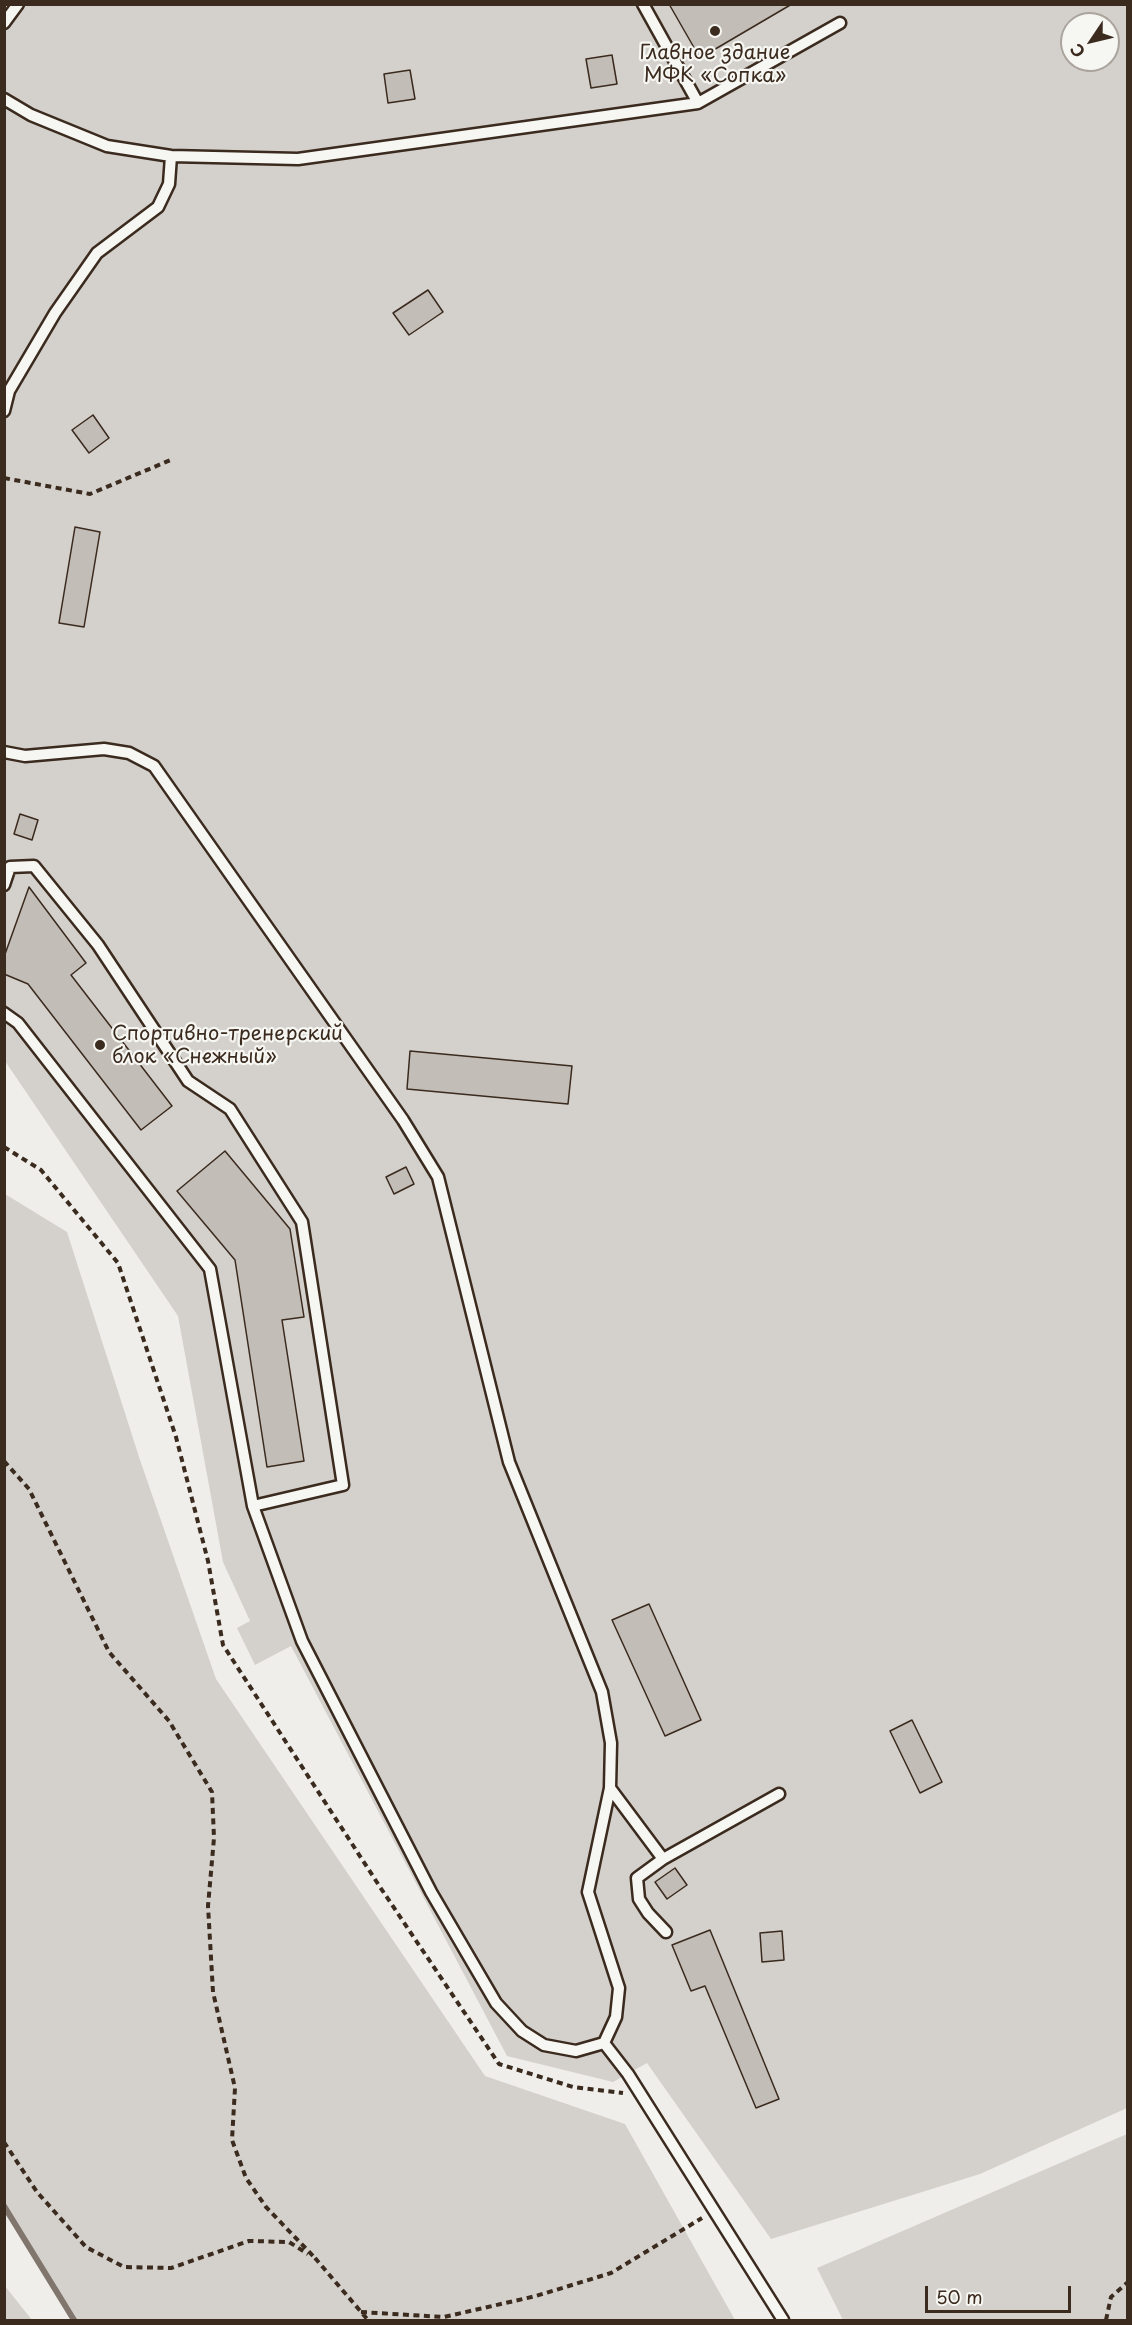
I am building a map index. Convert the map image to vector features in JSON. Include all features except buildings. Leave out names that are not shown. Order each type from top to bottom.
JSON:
[{"type":"lane","points":[[4,22],[18,4]]},
{"type":"lane","points":[[643,4],[698,103]]},
{"type":"lane","points":[[4,99],[31,115],[107,146],[171,156],[298,159],[698,103],[840,23]]},
{"type":"lane","points":[[4,411],[9,391],[55,314],[97,253],[158,207],[169,184],[171,156]]},
{"type":"lane","points":[[4,752],[25,756],[104,749],[129,753],[154,766],[403,1120],[438,1177],[509,1462],[602,1692],[611,1743],[610,1788],[588,1892],[618,1988],[616,2017],[604,2043],[576,2051],[544,2045],[522,2031],[496,2003],[430,1892],[302,1641],[253,1506],[210,1269],[18,1023],[4,1013]]},
{"type":"lane","points":[[4,885],[10,867],[34,866],[98,945],[188,1081],[230,1109],[302,1222],[343,1485],[253,1506]]},
{"type":"lane","points":[[610,1788],[663,1860]]},
{"type":"lane","points":[[666,1932],[648,1913],[639,1899],[638,1878],[663,1860],[779,1794]]},
{"type":"lane","points":[[604,2043],[628,2074],[783,2320]]},
{"type":"path","points":[[4,478],[90,494],[173,459]]},
{"type":"path","points":[[4,1147],[41,1170],[118,1263],[176,1437],[208,1561],[223,1645],[380,1887],[499,2064],[573,2087],[640,2096]]},
{"type":"path","points":[[4,1461],[29,1489],[109,1652],[169,1722],[212,1792],[214,1838],[208,1906],[213,1992],[235,2088],[232,2140],[246,2178],[266,2207],[315,2258],[368,2320]]},
{"type":"path","points":[[4,2142],[37,2192],[86,2247],[123,2267],[171,2268],[249,2241],[289,2242],[315,2258]]},
{"type":"path","points":[[361,2312],[444,2317],[536,2296],[611,2273],[714,2211]]},
{"type":"path","points":[[1106,2320],[1111,2297],[1128,2282]]},
{"type":"shaded area","points":[[4,5],[1127,5],[1127,2108],[980,2174],[771,2239],[647,2063],[613,2082],[507,2056],[291,1646],[255,1665],[237,1628],[250,1621],[223,1562],[178,1316],[5,1061]]},
{"type":"shaded area","points":[[5,1194],[67,1232],[140,1460],[216,1679],[485,2076],[625,2124],[735,2320],[74,2320],[5,2206]]},
{"type":"shaded area","points":[[1127,2134],[1127,2320],[843,2320],[817,2268]]},
{"type":"shaded area","points":[[5,2286],[32,2320],[5,2320]]},
{"type":"waterway","points":[[4,2206],[74,2320]]},
{"type":"place","name":"Главное здание МФК «Сопка»","points":[[715,31]]},
{"type":"place","name":"Спортивно-тренерский блок «Снежный»","points":[[100,1045]]}]
